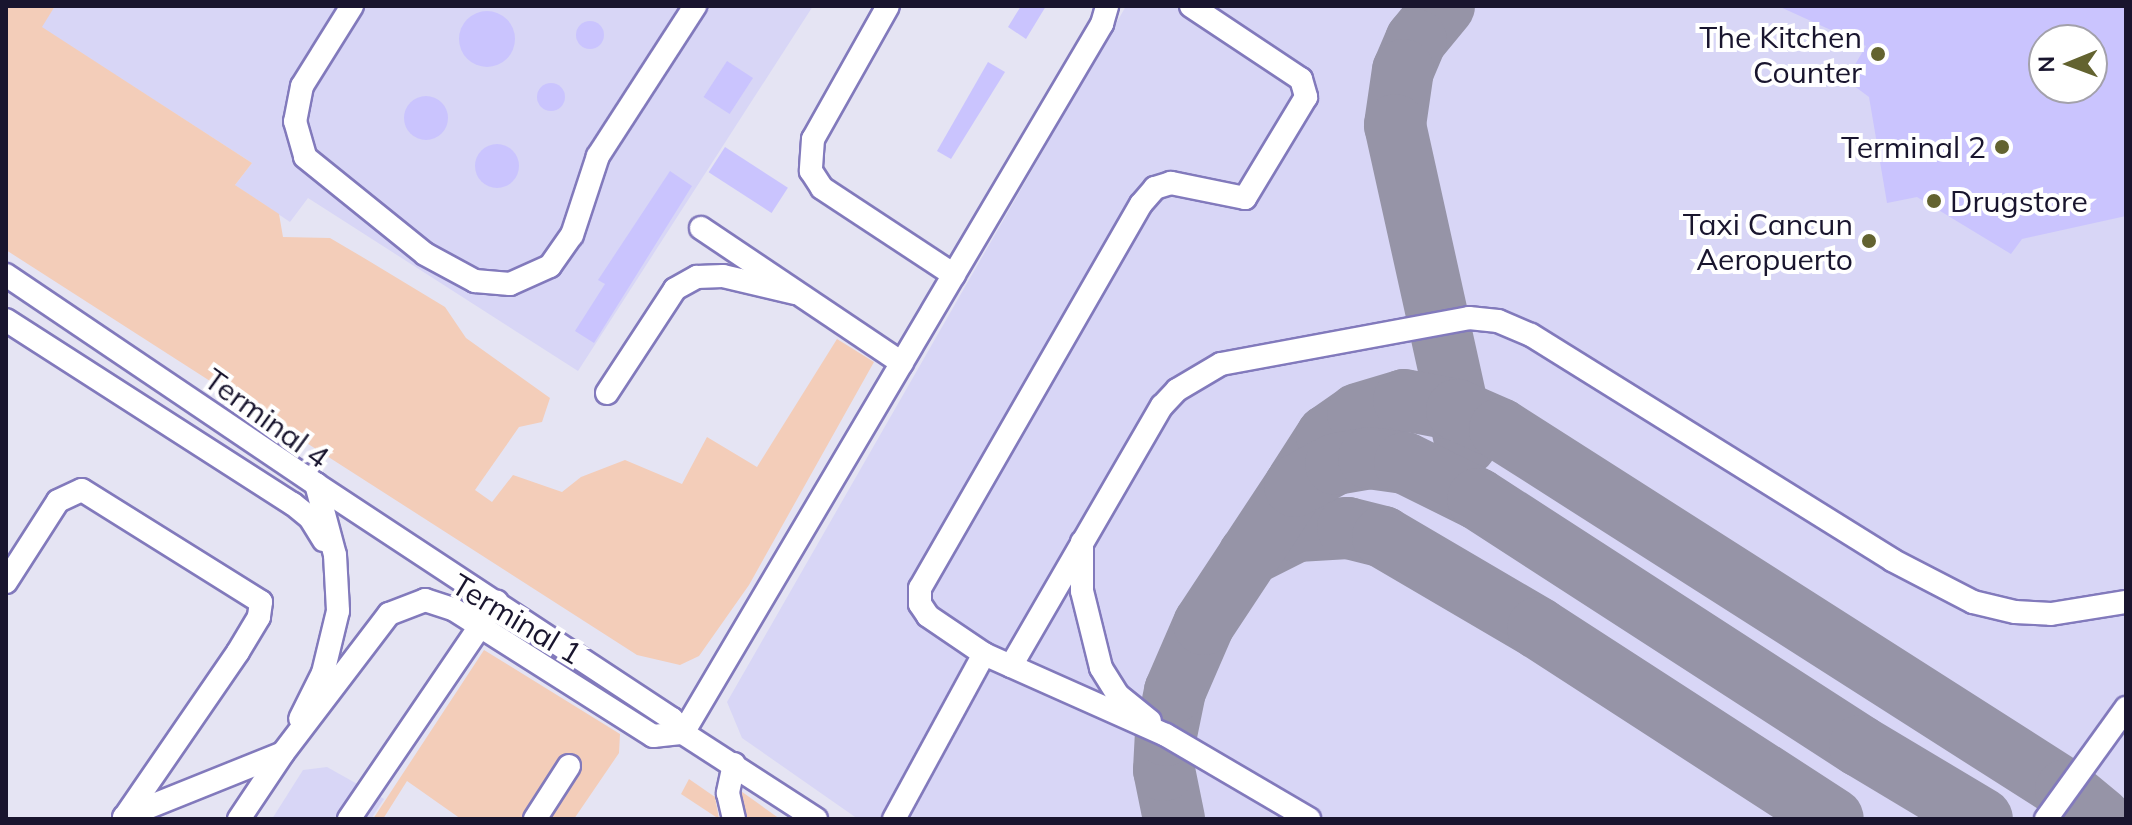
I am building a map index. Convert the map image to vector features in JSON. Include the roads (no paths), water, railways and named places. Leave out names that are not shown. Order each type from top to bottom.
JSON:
[{"type":"street","points":[[352,6],[302,86],[295,121],[305,157],[425,254],[475,281],[510,284],[550,266],[572,235],[598,156],[695,6]]},
{"type":"street","points":[[888,6],[813,139],[811,171],[822,188],[954,275]]},
{"type":"street","points":[[683,733],[1102,24],[1107,6]]},
{"type":"street","points":[[1191,6],[1301,79],[1306,97],[1245,198],[1171,183],[1155,188],[1141,204],[920,588],[920,604],[928,616],[984,654],[1166,735],[1309,819]]},
{"type":"street","points":[[701,228],[902,363]]},
{"type":"street","name":"Terminal 4","points":[[6,275],[316,484],[337,575],[334,641],[288,743],[239,819]]},
{"type":"street","points":[[607,393],[675,289],[697,277],[723,276],[795,293]]},
{"type":"street","points":[[1011,666],[1162,406],[1194,379],[1221,364],[1469,318],[1498,321],[1531,335],[1935,585],[2015,612],[2126,602]]},
{"type":"street","points":[[6,320],[293,504],[322,535],[337,575]]},
{"type":"street","name":"Terminal 1","points":[[316,484],[497,601],[672,719],[683,733],[816,819]]},
{"type":"street","points":[[6,582],[58,501],[82,490],[258,597],[259,617],[124,818]]},
{"type":"street","points":[[1082,541],[1082,591],[1101,668],[1118,695],[1166,735]]},
{"type":"street","name":"Terminal 1","points":[[288,743],[389,614],[425,600],[453,609],[653,736],[683,733]]},
{"type":"street","points":[[349,819],[497,601]]},
{"type":"street","points":[[2102,606],[2126,616]]},
{"type":"street","points":[[894,819],[984,654]]},
{"type":"street","points":[[2046,819],[2126,708]]},
{"type":"street","points":[[137,798],[288,743]]},
{"type":"street","points":[[124,818],[288,743]]},
{"type":"street","points":[[734,764],[728,793],[734,819]]},
{"type":"street","points":[[535,819],[569,766]]},
{"type":"place","name":"The Kitchen Counter","points":[[1878,54]]},
{"type":"place","name":"Terminal 2","points":[[2002,147]]},
{"type":"place","name":"Drugstore","points":[[1934,201]]},
{"type":"place","name":"Taxi Cancun Aeropuerto","points":[[1869,241]]}]
